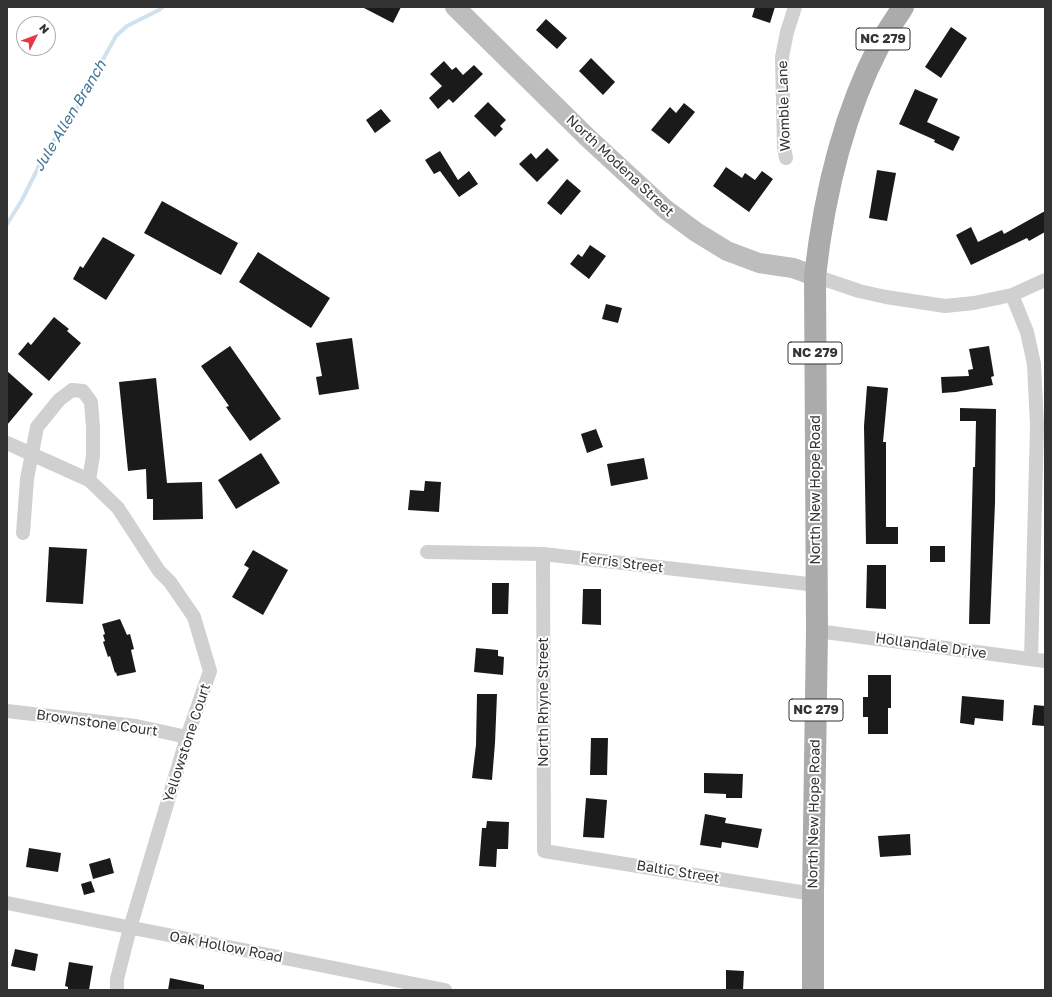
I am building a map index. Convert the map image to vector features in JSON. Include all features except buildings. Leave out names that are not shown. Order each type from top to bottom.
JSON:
[{"type":"main road","name":"North New Hope Road","points":[[813,990],[817,631],[815,276],[820,234],[828,191],[848,118],[863,80],[880,45],[903,7]]},
{"type":"street","name":"North Modena Street","points":[[455,7],[588,138],[665,209],[696,232],[727,251],[759,263],[794,268],[815,276]]},
{"type":"street","name":"Womble Lane","points":[[786,158],[784,147],[782,57],[787,32],[795,7]]},
{"type":"street","points":[[815,276],[886,297],[945,306],[974,303],[1012,295],[1045,280]]},
{"type":"street","points":[[1012,295],[1027,332],[1034,364],[1037,425],[1031,659]]},
{"type":"street","points":[[23,533],[27,479],[37,427],[59,400],[72,390],[83,391],[91,402],[93,456],[89,480]]},
{"type":"street","name":"Yellowstone Court","points":[[7,443],[89,480],[118,508],[159,570],[170,582],[194,617],[210,672],[187,737],[130,928],[117,979],[117,990]]},
{"type":"street","name":"Ferris Street","points":[[427,552],[543,554],[817,585]]},
{"type":"street","name":"North Rhyne Street","points":[[543,554],[544,850]]},
{"type":"street","name":"Hollandale Drive","points":[[817,631],[1045,661]]},
{"type":"street","name":"Brownstone Court","points":[[7,711],[136,726],[187,737]]},
{"type":"street","name":"Baltic Street","points":[[544,850],[813,894]]},
{"type":"street","name":"Oak Hollow Road","points":[[7,904],[445,990]]},
{"type":"waterway","name":"Jule Allen Branch","points":[[7,224],[22,200],[47,150],[85,97],[116,36],[127,26],[163,7]]}]
